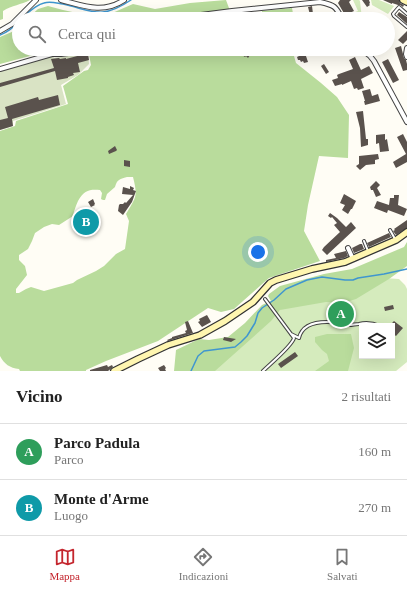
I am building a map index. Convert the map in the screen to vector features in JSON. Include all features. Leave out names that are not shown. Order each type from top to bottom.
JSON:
[{"type":"main road","points":[[403,0],[407,2]]},
{"type":"main road","points":[[114,371],[163,348],[200,335],[225,321],[253,302],[270,283],[276,280],[353,259],[396,240],[407,232]]},
{"type":"street","points":[[24,12],[36,0]]},
{"type":"street","points":[[61,0],[96,8],[112,7],[124,0]]},
{"type":"street","points":[[224,12],[320,2],[332,5],[338,12]]},
{"type":"street","points":[[0,31],[12,24]]},
{"type":"street","points":[[407,48],[407,57]]},
{"type":"street","points":[[0,69],[45,56]]},
{"type":"street","points":[[370,56],[407,122]]},
{"type":"street","points":[[348,248],[353,259]]},
{"type":"lane","points":[[395,12],[399,7],[407,14]]},
{"type":"lane","points":[[395,17],[407,27]]},
{"type":"lane","points":[[390,230],[396,240]]},
{"type":"lane","points":[[364,241],[368,252]]},
{"type":"lane","points":[[263,371],[294,341],[294,338],[265,300]]},
{"type":"lane","points":[[291,334],[299,338],[300,334],[311,324],[326,322],[348,325],[359,324]]},
{"type":"green space","points":[[0,0],[30,0],[3,11],[3,19],[0,20]]},
{"type":"green space","points":[[226,0],[230,12],[115,12],[133,4],[155,9],[190,3]]},
{"type":"green space","points":[[353,0],[360,1],[361,12],[355,12],[358,11]]},
{"type":"green space","points":[[371,0],[379,0],[394,6],[390,12],[384,12],[372,5]]},
{"type":"green space","points":[[48,6],[72,12],[35,12],[38,9]]},
{"type":"green space","points":[[292,8],[293,12],[262,12]]},
{"type":"green space","points":[[12,32],[12,56],[30,56],[0,64],[0,37]]},
{"type":"green space","points":[[53,56],[54,58],[68,56],[88,56],[89,64],[78,75],[61,85],[66,104],[13,121],[13,126],[0,130],[0,71]]},
{"type":"green space","points":[[89,56],[294,56],[296,63],[337,97],[349,115],[348,158],[319,156],[304,231],[320,261],[269,278],[234,309],[221,312],[208,308],[158,341],[106,361],[86,371],[20,371],[19,369],[8,365],[0,356],[0,131],[15,126],[16,121],[68,104],[63,86],[84,71],[88,70],[91,65]],"holes":[[[127,177],[133,177],[136,193],[134,200],[126,214],[129,221],[125,249],[116,254],[104,266],[73,283],[44,291],[31,287],[16,293],[16,289],[27,275],[25,266],[19,260],[19,255],[28,249],[35,233],[52,224],[59,225],[73,216],[78,201],[85,192],[90,190],[100,190],[102,193],[101,199],[105,200],[107,194],[115,187],[119,180]]]},
{"type":"green space","points":[[407,242],[407,266],[356,299],[343,303],[326,302],[280,310],[271,321],[215,371],[174,371],[176,350],[199,339],[209,340],[228,337],[245,323],[262,305],[271,301],[268,296],[269,294],[280,286],[324,274],[352,269],[404,247]]},
{"type":"green space","points":[[384,278],[399,279],[407,289],[407,362],[396,371],[197,371],[262,325],[288,303]]},
{"type":"green space","points":[[327,334],[351,334],[354,348],[348,371],[315,371],[329,361],[327,354],[315,342],[315,337]]},
{"type":"building","points":[[340,0],[351,0],[349,2],[354,11],[343,12],[338,3]]},
{"type":"building","points":[[362,0],[369,0],[370,5],[367,7]]},
{"type":"building","points":[[383,0],[399,0],[400,3],[404,5],[403,7]]},
{"type":"building","points":[[312,6],[313,12],[309,12],[308,7]]},
{"type":"building","points":[[399,12],[407,17],[407,24],[397,15]]},
{"type":"building","points":[[407,31],[407,40],[403,44],[398,40]]},
{"type":"building","points":[[401,46],[407,64],[407,70],[403,71],[395,48]]},
{"type":"building","points":[[77,56],[88,56],[89,60],[78,63],[80,72],[73,73],[74,75],[68,78],[57,80],[55,71],[0,87],[0,83],[54,68],[51,59],[66,59]]},
{"type":"building","points":[[306,56],[308,62],[301,62],[297,57]]},
{"type":"building","points":[[355,57],[361,70],[369,66],[373,73],[361,79],[364,88],[358,90],[357,88],[354,89],[351,81],[335,86],[332,80],[338,78],[337,75],[353,69],[349,60]]},
{"type":"building","points":[[388,59],[399,80],[393,83],[382,62]]},
{"type":"building","points":[[324,64],[329,72],[326,74],[321,66]]},
{"type":"building","points":[[370,89],[372,96],[378,94],[380,101],[365,105],[362,91]]},
{"type":"building","points":[[58,95],[60,105],[12,119],[13,126],[0,130],[0,120],[8,118],[5,107],[38,97],[39,100]]},
{"type":"building","points":[[363,111],[368,145],[361,147],[360,128],[356,112]]},
{"type":"building","points":[[385,134],[385,140],[387,139],[389,151],[380,152],[379,143],[376,144],[376,135]]},
{"type":"building","points":[[403,134],[407,142],[407,162],[396,168],[393,162],[406,154],[397,137]]},
{"type":"building","points":[[115,146],[117,150],[109,154],[108,151]]},
{"type":"building","points":[[378,154],[379,159],[375,160],[375,164],[366,165],[360,170],[356,166],[359,164],[359,156]]},
{"type":"building","points":[[124,160],[130,161],[130,167],[124,166]]},
{"type":"building","points":[[376,181],[380,185],[377,188],[381,195],[376,197],[370,187]]},
{"type":"building","points":[[130,186],[136,191],[132,202],[123,215],[118,211],[119,205],[125,202],[126,203],[133,195],[122,194],[123,187],[130,189]]},
{"type":"building","points":[[344,194],[356,201],[348,214],[342,210],[345,205],[340,203]]},
{"type":"building","points":[[394,195],[399,195],[398,205],[407,209],[404,216],[388,210],[387,213],[374,208],[377,201],[389,205],[390,198],[394,198]]},
{"type":"building","points":[[93,199],[95,205],[91,207],[88,202]]},
{"type":"building","points":[[330,213],[346,227],[351,222],[356,228],[327,255],[322,250],[340,232],[334,225],[337,223],[332,217],[331,218],[328,216]]},
{"type":"building","points":[[407,220],[407,228],[396,235],[393,231],[395,230],[394,229]]},
{"type":"building","points":[[389,233],[391,237],[369,247],[367,243]]},
{"type":"building","points":[[362,244],[364,249],[354,253],[352,248]]},
{"type":"building","points":[[346,251],[348,256],[326,262],[326,260],[336,258],[334,254]]},
{"type":"building","points":[[393,305],[394,309],[385,311],[384,307]]},
{"type":"building","points":[[207,315],[211,322],[202,327],[198,322],[200,321],[199,319]]},
{"type":"building","points":[[188,321],[193,333],[168,341],[167,340],[186,333],[185,331],[187,330],[185,322]]},
{"type":"building","points":[[394,321],[403,328],[396,336],[395,323],[392,323]]},
{"type":"building","points":[[224,337],[236,339],[231,342],[223,340]]},
{"type":"building","points":[[295,352],[298,356],[281,368],[278,364]]},
{"type":"building","points":[[107,365],[108,367],[112,365],[113,367],[108,371],[90,371],[90,370]]},
{"type":"building","points":[[164,365],[166,371],[160,371],[158,368]]},
{"type":"waterway","points":[[104,12],[112,10],[131,0]]},
{"type":"waterway","points":[[29,12],[35,7],[46,2],[53,2],[97,12]]},
{"type":"waterway","points":[[97,12],[104,12]]},
{"type":"waterway","points":[[0,35],[12,28]]},
{"type":"waterway","points":[[191,371],[198,356],[204,351],[235,347],[241,342],[247,336],[262,308],[286,289],[307,280],[322,277],[353,280],[407,269]]},
{"type":"place","name":"Monte d'Arme","points":[[86,222]]},
{"type":"place","name":"Parco Padula","points":[[341,314]]}]
